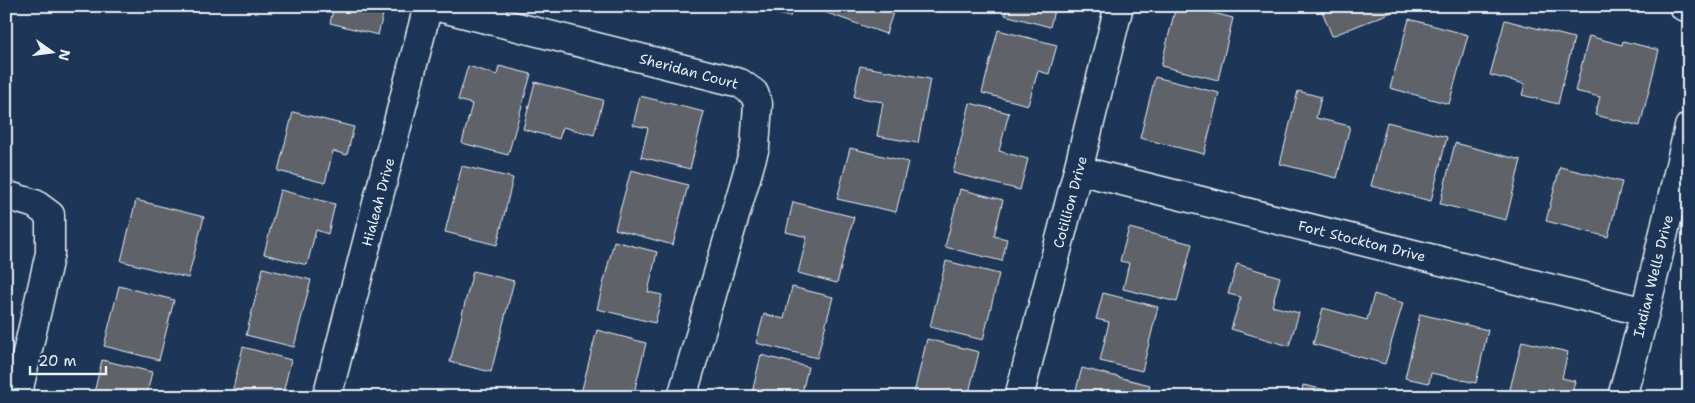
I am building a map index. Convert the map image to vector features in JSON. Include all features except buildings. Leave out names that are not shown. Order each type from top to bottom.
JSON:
[{"type":"street","name":"Hialeah Drive","points":[[327,397],[428,6]]},
{"type":"street","name":"Sheridan Court","points":[[434,6],[740,83],[754,93],[758,104],[755,146],[682,397]]},
{"type":"street","name":"Cotillion Drive","points":[[1019,397],[1119,6]]},
{"type":"street","points":[[1683,6],[1689,8]]},
{"type":"street","name":"Indian Wells Drive","points":[[1622,397],[1645,312],[1689,127]]},
{"type":"street","name":"Fort Stockton Drive","points":[[1078,170],[1645,312]]},
{"type":"street","points":[[6,195],[35,204],[50,215],[50,252],[17,397]]}]
